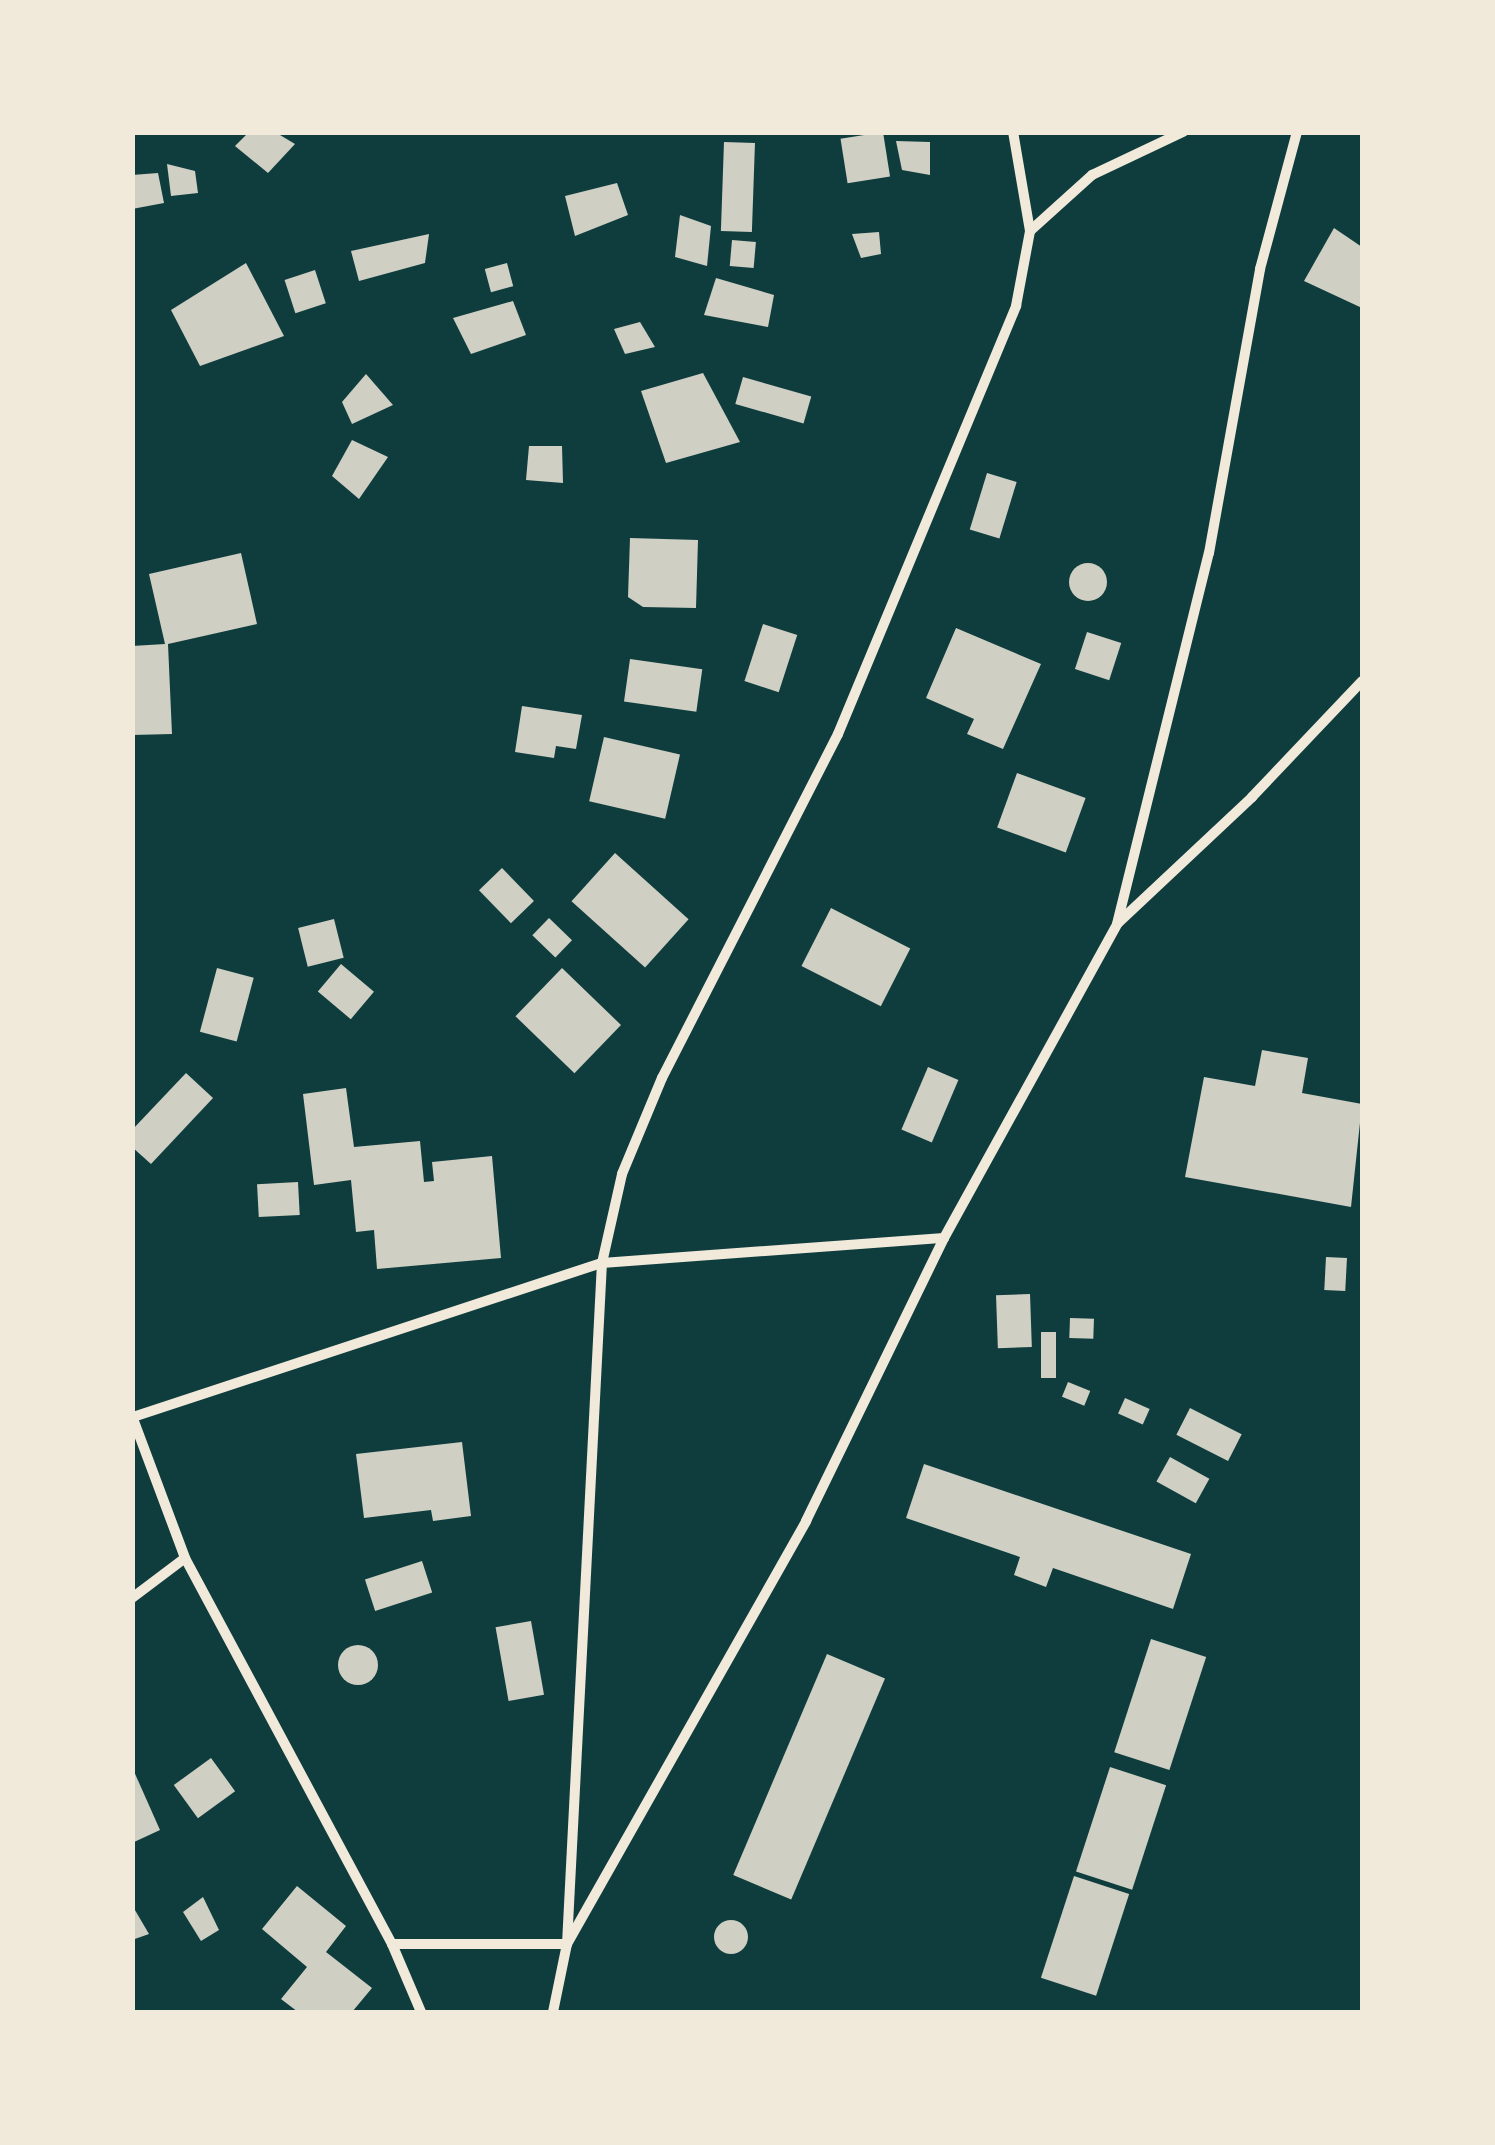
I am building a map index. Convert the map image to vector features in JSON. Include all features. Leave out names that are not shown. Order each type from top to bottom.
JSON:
[{"type":"street","points":[[553,2012],[567,1944],[602,1263],[622,1174],[662,1078],[838,734],[1016,306],[1030,231],[1013,132]]},
{"type":"street","points":[[1030,231],[1092,175],[1183,132]]},
{"type":"street","points":[[567,1944],[806,1521],[944,1238],[1117,924],[1208,552],[1260,268],[1297,132]]},
{"type":"street","points":[[1117,924],[1252,797],[1362,681]]},
{"type":"street","points":[[422,2012],[392,1944],[185,1558],[133,1416],[602,1263],[944,1238]]},
{"type":"street","points":[[132,1598],[185,1558]]},
{"type":"street","points":[[392,1944],[567,1944]]},
{"type":"building","points":[[249,132],[275,132],[295,144],[268,173],[235,146]]},
{"type":"building","points":[[883,132],[890,176],[848,183],[841,139]]},
{"type":"building","points":[[896,141],[930,142],[930,175],[902,170]]},
{"type":"building","points":[[724,142],[755,143],[752,232],[721,231]]},
{"type":"building","points":[[167,164],[195,171],[198,193],[171,196]]},
{"type":"building","points":[[158,173],[164,203],[132,209],[132,175]]},
{"type":"building","points":[[617,183],[628,215],[575,236],[565,196]]},
{"type":"building","points":[[680,215],[711,226],[707,266],[675,257]]},
{"type":"building","points":[[1334,228],[1362,247],[1362,308],[1304,281]]},
{"type":"building","points":[[879,232],[881,254],[861,258],[852,234]]},
{"type":"building","points":[[429,234],[425,263],[359,281],[351,251]]},
{"type":"building","points":[[732,240],[756,242],[754,268],[730,266]]},
{"type":"building","points":[[246,263],[284,336],[200,366],[171,310]]},
{"type":"building","points":[[507,263],[513,286],[491,292],[485,269]]},
{"type":"building","points":[[315,270],[326,303],[295,313],[285,280]]},
{"type":"building","points":[[716,278],[774,295],[768,327],[704,315]]},
{"type":"building","points":[[513,301],[526,335],[471,354],[453,318]]},
{"type":"building","points":[[640,322],[655,347],[625,354],[614,329]]},
{"type":"building","points":[[703,373],[740,442],[666,463],[641,391]]},
{"type":"building","points":[[366,374],[393,405],[352,424],[342,402]]},
{"type":"building","points":[[743,377],[811,397],[804,423],[735,404]]},
{"type":"building","points":[[352,440],[388,457],[359,499],[332,476]]},
{"type":"building","points":[[529,446],[562,446],[563,483],[526,480]]},
{"type":"building","points":[[987,473],[1017,482],[999,538],[970,529]]},
{"type":"building","points":[[630,538],[698,540],[696,608],[643,607],[628,597]]},
{"type":"building","points":[[241,553],[257,624],[168,644],[172,734],[132,735],[132,646],[165,644],[149,574]]},
{"type":"building","points":[[1088,563],[1101,569],[1107,582],[1101,595],[1088,601],[1075,595],[1069,582],[1075,569]]},
{"type":"building","points":[[763,624],[797,635],[779,692],[744,681]]},
{"type":"building","points":[[956,628],[1041,664],[1003,749],[967,734],[974,719],[926,698]]},
{"type":"building","points":[[1087,632],[1121,643],[1109,680],[1075,669]]},
{"type":"building","points":[[630,659],[702,669],[696,712],[624,702]]},
{"type":"building","points":[[522,706],[582,715],[576,749],[556,746],[554,758],[515,752]]},
{"type":"building","points":[[604,737],[680,755],[665,819],[589,801]]},
{"type":"building","points":[[1017,773],[1086,798],[1066,852],[997,828]]},
{"type":"building","points":[[615,853],[689,919],[645,968],[572,901]]},
{"type":"building","points":[[502,868],[534,901],[511,923],[479,890]]},
{"type":"building","points":[[831,908],[910,948],[881,1006],[801,966]]},
{"type":"building","points":[[549,918],[572,940],[555,957],[532,935]]},
{"type":"building","points":[[334,919],[344,958],[308,967],[298,928]]},
{"type":"building","points":[[341,964],[374,992],[351,1019],[318,992]]},
{"type":"building","points":[[217,968],[254,978],[237,1042],[200,1032]]},
{"type":"building","points":[[562,968],[621,1025],[574,1073],[515,1016]]},
{"type":"building","points":[[1262,1050],[1308,1058],[1302,1093],[1362,1104],[1351,1207],[1185,1177],[1204,1077],[1255,1086]]},
{"type":"building","points":[[928,1067],[958,1080],[932,1142],[901,1130]]},
{"type":"building","points":[[186,1073],[213,1098],[151,1164],[132,1147],[132,1130]]},
{"type":"building","points":[[346,1088],[354,1147],[420,1141],[424,1182],[434,1181],[432,1162],[492,1156],[501,1258],[377,1269],[374,1230],[356,1232],[351,1180],[314,1185],[303,1094]]},
{"type":"building","points":[[298,1182],[300,1215],[259,1217],[257,1184]]},
{"type":"building","points":[[1326,1257],[1347,1258],[1345,1291],[1324,1290]]},
{"type":"building","points":[[1030,1294],[1032,1347],[998,1348],[996,1295]]},
{"type":"building","points":[[1070,1318],[1094,1319],[1093,1339],[1069,1338]]},
{"type":"building","points":[[1041,1332],[1056,1332],[1056,1378],[1041,1378]]},
{"type":"building","points":[[1068,1382],[1090,1391],[1084,1406],[1062,1397]]},
{"type":"building","points":[[1125,1398],[1150,1409],[1143,1425],[1118,1414]]},
{"type":"building","points":[[1190,1408],[1242,1434],[1228,1461],[1176,1435]]},
{"type":"building","points":[[462,1442],[471,1516],[433,1521],[431,1510],[364,1518],[356,1454]]},
{"type":"building","points":[[1170,1457],[1209,1479],[1196,1503],[1156,1481]]},
{"type":"building","points":[[924,1464],[1191,1554],[1173,1609],[1053,1568],[1046,1587],[1014,1575],[1020,1557],[906,1518]]},
{"type":"building","points":[[422,1561],[432,1592],[375,1611],[365,1580]]},
{"type":"building","points":[[531,1621],[544,1695],[509,1701],[496,1627]]},
{"type":"building","points":[[1151,1639],[1206,1657],[1169,1770],[1114,1752]]},
{"type":"building","points":[[358,1645],[372,1651],[378,1665],[372,1679],[358,1685],[344,1679],[338,1665],[344,1651]]},
{"type":"building","points":[[827,1654],[885,1679],[791,1900],[733,1875]]},
{"type":"building","points":[[211,1758],[235,1791],[198,1818],[174,1785]]},
{"type":"building","points":[[132,1767],[160,1830],[132,1843]]},
{"type":"building","points":[[1110,1767],[1166,1785],[1132,1890],[1076,1872]]},
{"type":"building","points":[[1074,1876],[1129,1894],[1096,1996],[1041,1978]]},
{"type":"building","points":[[297,1886],[346,1926],[326,1952],[372,1988],[352,2012],[298,2012],[281,1999],[307,1967],[262,1929]]},
{"type":"building","points":[[203,1897],[219,1930],[201,1941],[183,1912]]},
{"type":"building","points":[[132,1905],[149,1934],[132,1940]]},
{"type":"building","points":[[731,1920],[743,1925],[748,1937],[743,1949],[731,1954],[719,1949],[714,1937],[719,1925]]}]
